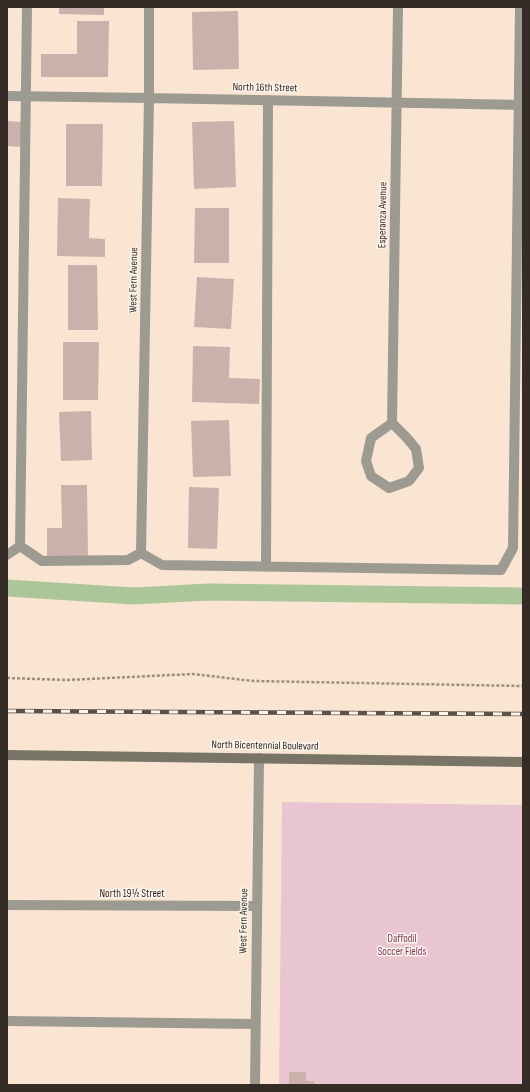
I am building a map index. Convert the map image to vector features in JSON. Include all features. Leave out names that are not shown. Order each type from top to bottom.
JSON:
[{"type":"main road","name":"North Bicentennial Boulevard","points":[[7,755],[523,762]]},
{"type":"street","points":[[20,546],[27,7]]},
{"type":"street","name":"West Fern Avenue","points":[[140,554],[149,98],[149,7]]},
{"type":"street","name":"Esperanza Avenue","points":[[392,423],[398,7]]},
{"type":"street","points":[[20,546],[42,561],[128,560],[140,554],[162,565],[501,570],[513,548],[521,105],[520,7]]},
{"type":"street","name":"North 16th Street","points":[[7,96],[521,105]]},
{"type":"street","points":[[266,567],[268,100]]},
{"type":"street","points":[[392,423],[407,438],[416,450],[419,468],[409,481],[389,488],[371,476],[366,461],[371,438],[392,423]]},
{"type":"street","points":[[7,555],[20,546]]},
{"type":"street","name":"West Fern Avenue","points":[[255,1085],[259,758]]},
{"type":"street","name":"North 19½ Street","points":[[7,905],[256,906]]},
{"type":"street","points":[[7,1021],[256,1024]]},
{"type":"path","points":[[7,678],[67,680],[193,674],[253,681],[523,686]]},
{"type":"green space","name":"Daffodil Soccer Fields","points":[[282,802],[523,805],[523,1085],[279,1085]]},
{"type":"building","points":[[59,7],[104,7],[104,15],[59,14]]},
{"type":"building","points":[[238,11],[239,69],[193,70],[192,12]]},
{"type":"building","points":[[77,21],[109,21],[108,77],[41,77],[41,54],[77,54]]},
{"type":"building","points":[[7,121],[22,122],[21,147],[7,146]]},
{"type":"building","points":[[234,121],[236,187],[194,189],[192,122]]},
{"type":"building","points":[[66,124],[103,124],[102,186],[66,186]]},
{"type":"building","points":[[58,198],[90,199],[89,238],[105,239],[105,257],[57,256]]},
{"type":"building","points":[[195,208],[229,208],[229,263],[194,263]]},
{"type":"building","points":[[68,265],[97,265],[98,330],[68,330]]},
{"type":"building","points":[[197,277],[234,279],[231,329],[194,327]]},
{"type":"building","points":[[63,342],[99,342],[98,400],[63,400]]},
{"type":"building","points":[[193,346],[230,347],[229,378],[260,379],[259,404],[192,402]]},
{"type":"building","points":[[91,411],[92,460],[61,461],[59,412]]},
{"type":"building","points":[[229,420],[231,476],[193,477],[191,421]]},
{"type":"building","points":[[61,485],[87,485],[88,556],[47,556],[47,528],[62,528]]},
{"type":"building","points":[[189,487],[219,488],[217,549],[188,548]]},
{"type":"building","points":[[289,1072],[306,1072],[306,1081],[314,1081],[314,1085],[289,1085]]},
{"type":"waterway","points":[[7,588],[134,596],[208,592],[523,596]]},
{"type":"railway","points":[[7,711],[523,714]]}]
